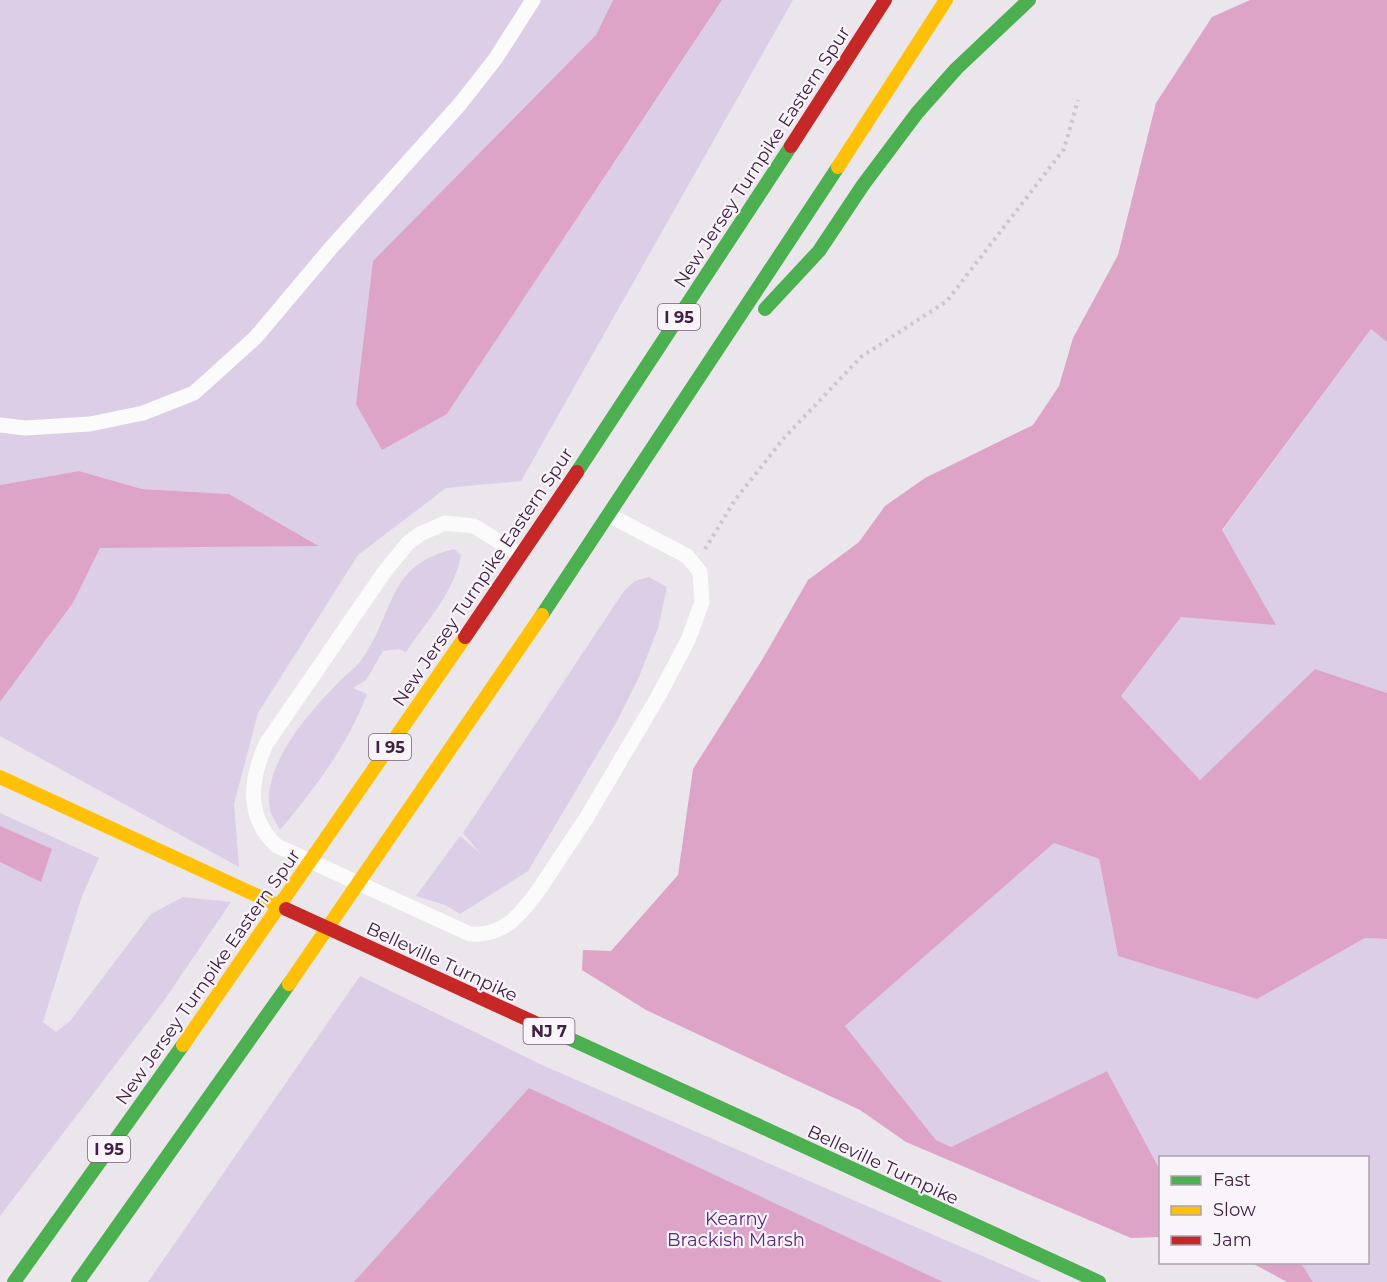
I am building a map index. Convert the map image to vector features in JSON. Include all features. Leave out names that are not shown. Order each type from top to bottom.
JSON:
[{"type":"main road","points":[[836,78],[867,0]]},
{"type":"main road","name":"New Jersey Turnpike Eastern Spur","points":[[14,1282],[355,797],[520,555],[836,78],[885,0]]},
{"type":"main road","name":"I 95","points":[[78,1282],[403,819],[609,515],[699,381],[946,0]]},
{"type":"main road","points":[[699,381],[819,251],[863,185],[917,113],[956,69],[1029,0]]},
{"type":"main road","name":"Belleville Turnpike","points":[[0,777],[1099,1282]]},
{"type":"lane","points":[[0,425],[25,428],[90,424],[143,413],[194,393],[256,337],[330,249],[460,104],[496,58],[533,0]]},
{"type":"lane","points":[[520,555],[474,526],[460,524],[445,524],[433,528],[408,543],[385,571],[266,744],[254,776],[253,805],[256,817],[267,837],[277,846],[470,934],[488,934],[514,921],[538,891],[587,817],[688,640],[703,597],[700,572],[677,549],[609,515]]},
{"type":"path","points":[[695,565],[735,500],[784,438],[861,357],[947,301],[1064,149],[1078,100]]},
{"type":"green space","points":[[0,0],[613,0],[596,35],[447,414],[722,0],[793,0],[521,481],[446,488],[358,555],[258,713],[234,804],[239,867],[0,736],[0,702],[73,603],[100,548],[318,545],[229,494],[142,489],[79,471],[0,485]]},
{"type":"green space","points":[[1371,329],[1387,342],[1387,693],[1315,669],[1200,780],[1121,696],[1181,617],[1222,531]]},
{"type":"green space","points":[[454,549],[461,555],[458,568],[439,606],[406,652],[399,649],[383,651],[366,680],[353,688],[367,694],[350,731],[318,782],[280,830],[271,812],[269,792],[280,758],[290,741],[314,710],[360,662],[372,644],[394,594],[403,580],[415,567],[431,557]]},
{"type":"green space","points":[[649,577],[667,587],[658,628],[639,677],[616,723],[528,871],[460,914],[445,905],[416,896],[460,836],[480,853],[463,833],[624,591],[635,581]]},
{"type":"green space","points":[[0,813],[99,858],[82,896],[43,1022],[56,1032],[70,1021],[151,914],[183,897],[231,902],[163,1002],[0,1216]]},
{"type":"green space","points":[[1054,843],[1099,859],[1118,956],[1257,999],[1365,938],[1387,939],[1387,1282],[1313,1282],[1302,1264],[1369,1264],[1369,1156],[1159,1156],[1159,1168],[1107,1071],[951,1147],[936,1140],[845,1026]]},
{"type":"green space","name":"Kearny Brackish Marsh","points":[[360,976],[542,1065],[1042,1282],[148,1282]]},
{"type":"shaded area","points":[[613,0],[722,0],[447,414],[382,450],[356,404],[373,261],[596,35]]},
{"type":"shaded area","points":[[1250,0],[1387,0],[1387,342],[1371,329],[1222,530],[1276,625],[1181,617],[1121,696],[1200,780],[1315,669],[1387,693],[1387,939],[1365,938],[1257,999],[1118,956],[1099,859],[1054,843],[845,1026],[936,1140],[951,1147],[1107,1071],[1159,1168],[1159,1237],[1131,1238],[906,1142],[860,1110],[646,1010],[582,970],[583,950],[611,951],[678,875],[693,769],[762,660],[808,580],[859,542],[885,506],[925,478],[1033,425],[1059,386],[1073,338],[1118,255],[1156,103],[1212,17]]},
{"type":"shaded area","points":[[79,471],[142,489],[229,494],[319,546],[100,548],[73,603],[0,702],[0,485]]},
{"type":"shaded area","points":[[0,826],[52,849],[41,882],[0,862]]},
{"type":"shaded area","points":[[529,1088],[943,1282],[354,1282]]},
{"type":"shaded area","points":[[1254,1264],[1302,1264],[1313,1282],[1287,1282]]},
{"type":"traffic: fast","points":[[765,309],[819,251],[863,185],[917,113],[956,69],[1029,0]]},
{"type":"traffic: fast","points":[[577,472],[791,146]]},
{"type":"traffic: fast","points":[[542,615],[838,167]]},
{"type":"traffic: fast","points":[[78,1282],[289,984]]},
{"type":"traffic: fast","points":[[542,1026],[1099,1282]]},
{"type":"traffic: fast","points":[[14,1282],[183,1045]]},
{"type":"traffic: slow","points":[[838,167],[946,0]]},
{"type":"traffic: slow","points":[[289,984],[542,615]]},
{"type":"traffic: slow","points":[[183,1045],[465,637]]},
{"type":"traffic: slow","points":[[0,777],[286,909]]},
{"type":"traffic: jam","points":[[791,146],[885,0]]},
{"type":"traffic: jam","points":[[465,637],[577,472]]},
{"type":"traffic: jam","points":[[286,909],[542,1026]]}]
